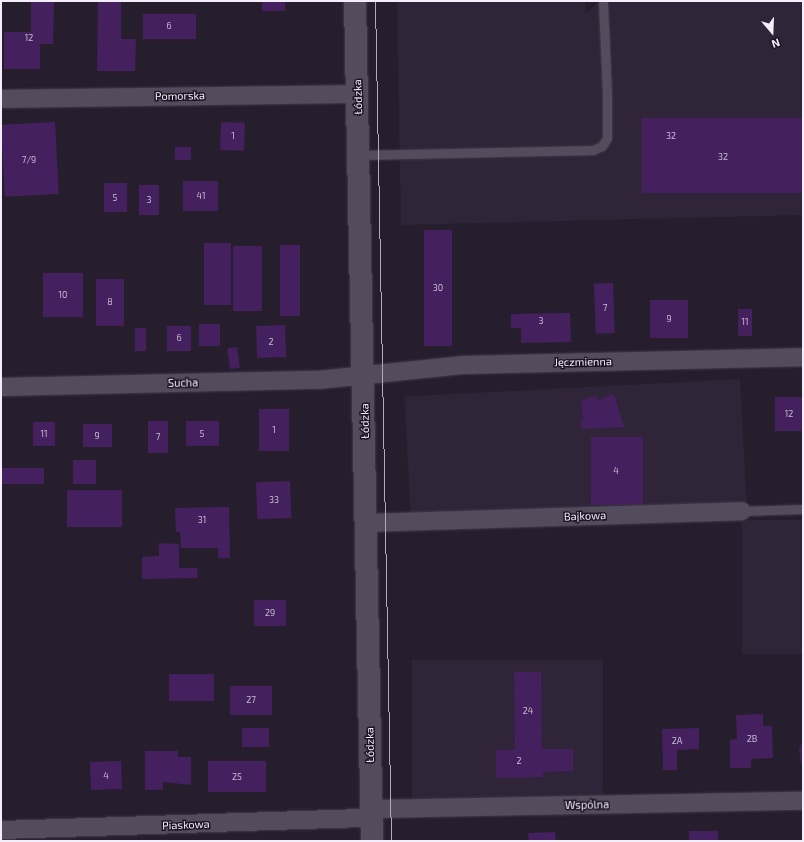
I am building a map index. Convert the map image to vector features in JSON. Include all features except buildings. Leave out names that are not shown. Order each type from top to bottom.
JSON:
[{"type":"main road","name":"Łódzka","points":[[355,1],[359,94],[372,841]]},
{"type":"street","name":"Pomorska","points":[[1,99],[359,94]]},
{"type":"street","name":"Jęczmienna","points":[[364,375],[462,365],[803,358]]},
{"type":"street","name":"Sucha","points":[[1,387],[318,380],[364,375]]},
{"type":"street","name":"Bajkowa","points":[[366,523],[742,511]]},
{"type":"street","name":"Wspólna","points":[[371,814],[803,801]]},
{"type":"street","name":"Piaskowa","points":[[1,830],[58,835],[371,814]]},
{"type":"lane","points":[[360,155],[593,150],[602,146],[607,138],[607,94],[603,1]]},
{"type":"lane","name":"Bajkowa","points":[[742,511],[803,509]]},
{"type":"shaded area","points":[[397,1],[585,1],[586,13],[601,1],[803,1],[803,215],[401,225]]},
{"type":"shaded area","points":[[740,379],[746,502],[411,519],[404,397]]},
{"type":"shaded area","points":[[742,520],[803,520],[803,654],[742,654]]},
{"type":"shaded area","points":[[412,660],[603,660],[603,798],[412,798]]},
{"type":"tram line","points":[[375,1],[391,841]]}]
